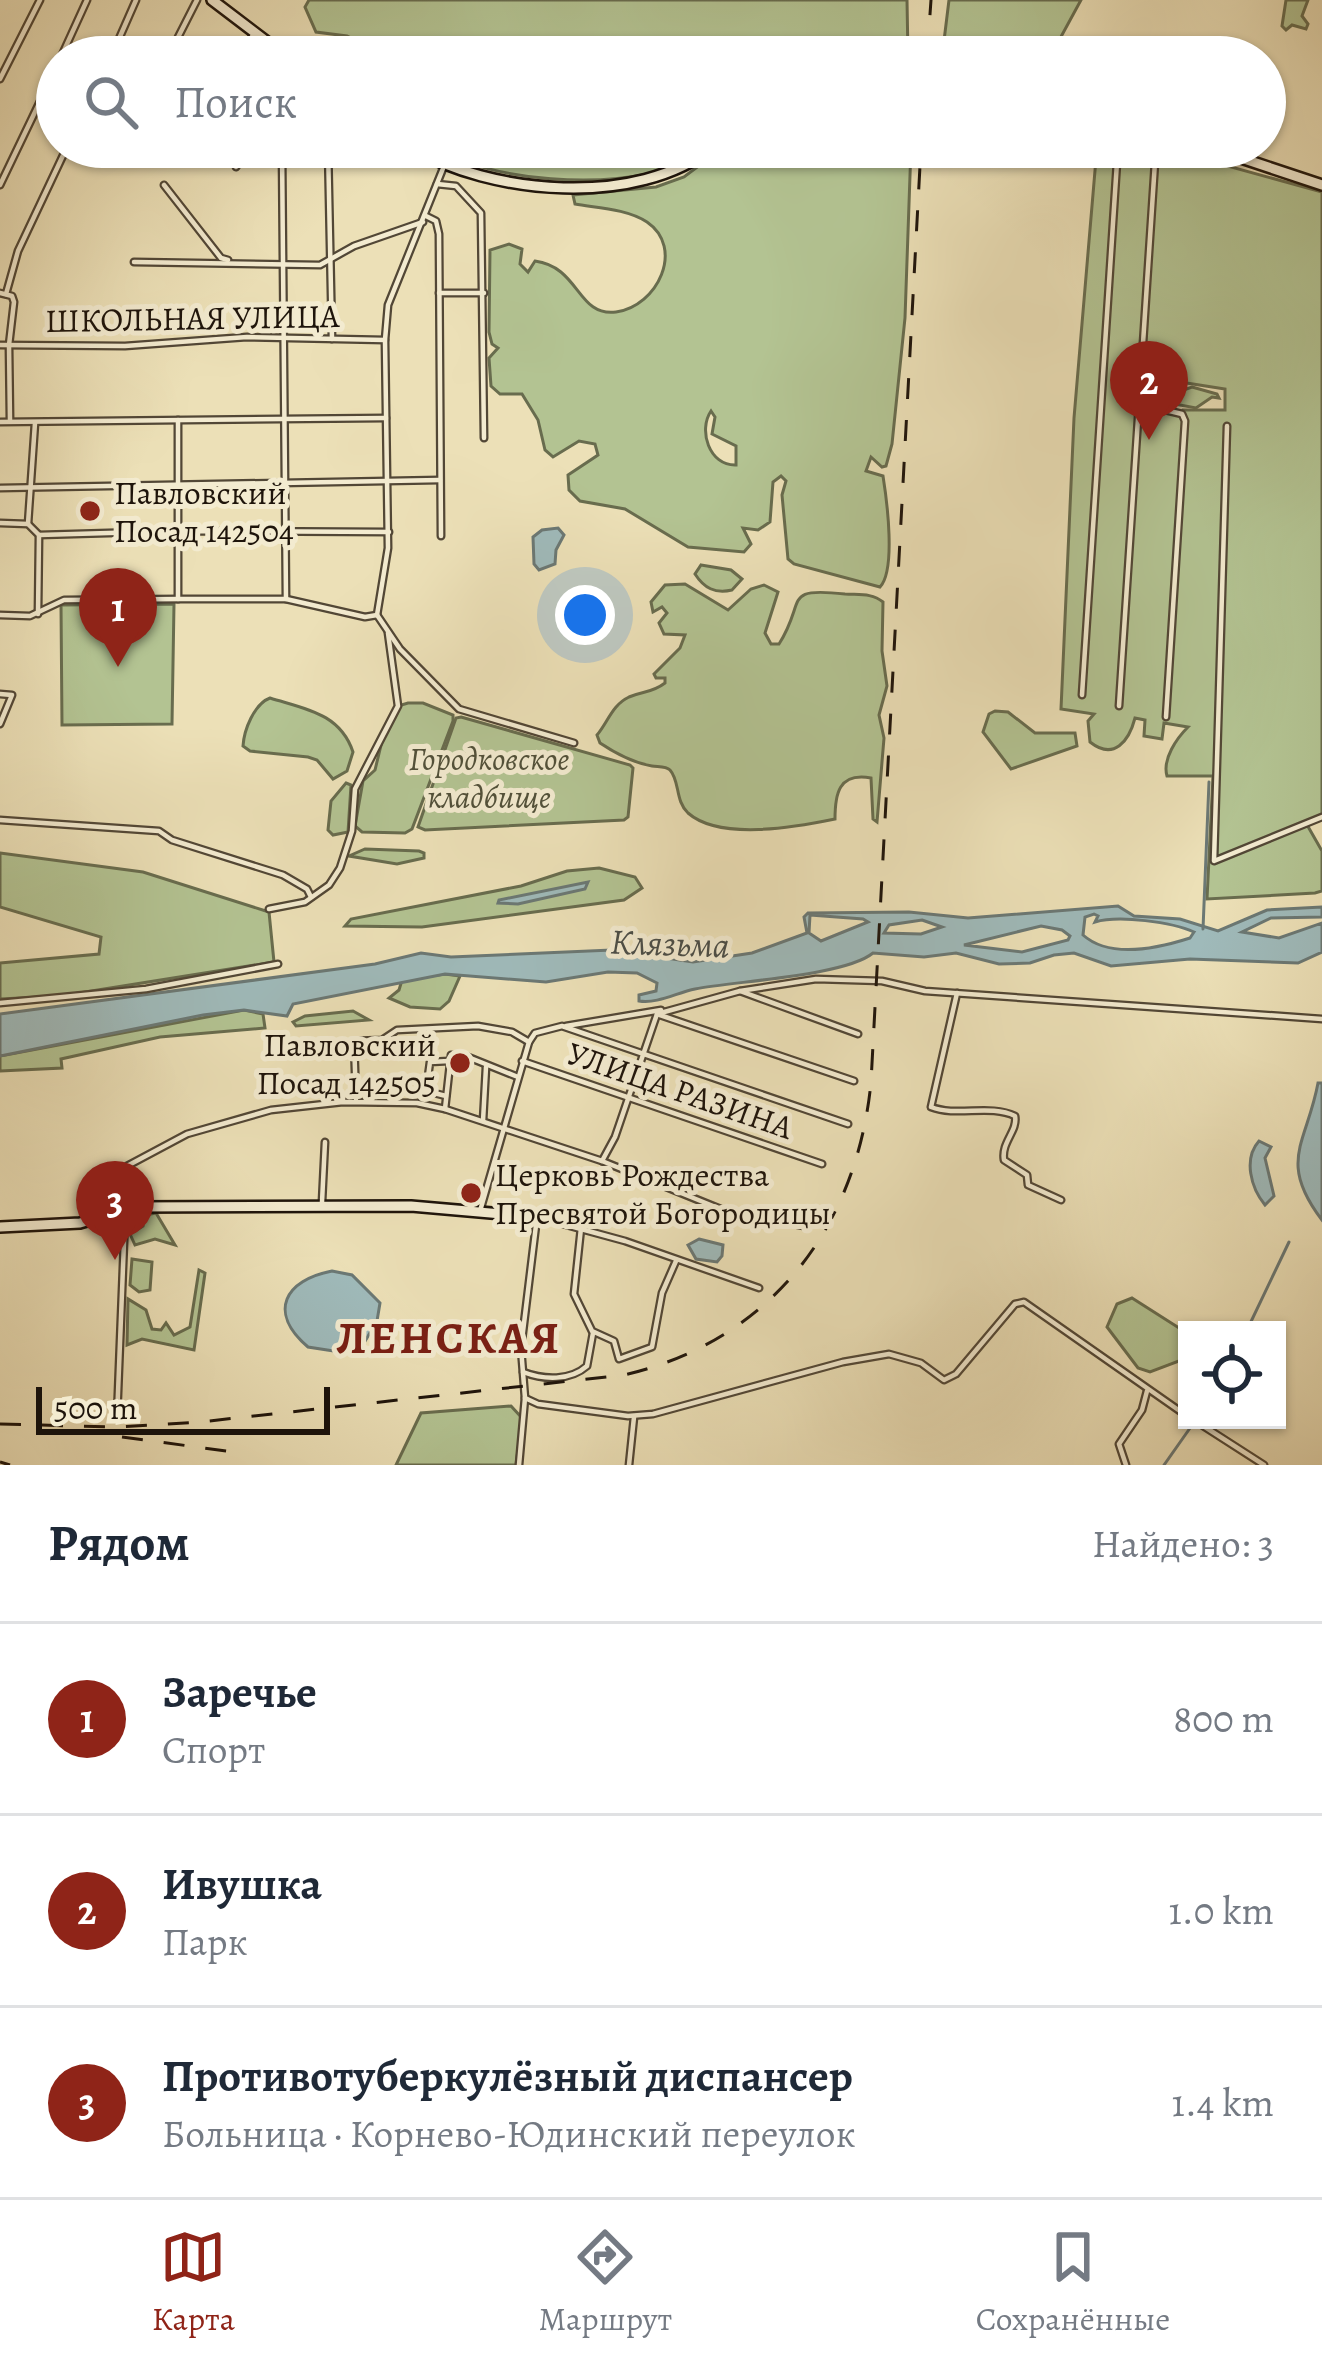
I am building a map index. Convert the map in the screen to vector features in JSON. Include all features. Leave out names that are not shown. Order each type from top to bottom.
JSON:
[{"type":"street","points":[[0,80],[40,0]]},
{"type":"street","points":[[71,36],[87,0]]},
{"type":"street","points":[[120,36],[136,0]]},
{"type":"street","points":[[179,36],[197,0]]},
{"type":"street","points":[[212,0],[259,36]]},
{"type":"street","points":[[252,36],[254,32]]},
{"type":"street","points":[[0,185],[36,110]]},
{"type":"street","points":[[10,422],[14,302],[12,296],[3,294],[57,168]]},
{"type":"street","points":[[282,168],[286,599]]},
{"type":"street","points":[[328,168],[332,340]]},
{"type":"street","points":[[443,168],[388,304],[388,532],[377,615],[459,710],[574,743]]},
{"type":"street","points":[[451,168],[517,186],[638,183],[682,168]]},
{"type":"street","points":[[1082,695],[1117,168]]},
{"type":"street","points":[[1119,706],[1155,168]]},
{"type":"street","points":[[1271,168],[1322,185]]},
{"type":"street","points":[[437,184],[456,186],[482,213],[484,438]]},
{"type":"street","points":[[164,185],[221,258],[233,262]]},
{"type":"street","points":[[134,262],[329,262],[354,246],[424,219],[436,221],[441,536]]},
{"type":"street","points":[[439,293],[484,293]]},
{"type":"street","name":"ШКОЛЬНАЯ УЛИЦА","points":[[0,345],[125,346],[247,337],[385,340]]},
{"type":"street","points":[[1140,382],[1161,409],[1182,414],[1185,421],[1166,717]]},
{"type":"street","points":[[0,422],[386,418]]},
{"type":"street","points":[[178,420],[178,598]]},
{"type":"street","points":[[35,423],[28,524],[39,536],[38,614]]},
{"type":"street","points":[[1227,426],[1214,861],[1322,817]]},
{"type":"street","points":[[0,488],[440,480]]},
{"type":"street","points":[[0,523],[28,524]]},
{"type":"street","points":[[39,536],[388,532]]},
{"type":"street","points":[[0,615],[38,614],[64,600],[178,598],[286,599],[365,617],[377,615]]},
{"type":"street","points":[[269,909],[311,897],[329,885],[340,868],[352,831],[356,789],[398,706],[388,633]]},
{"type":"street","points":[[0,694],[13,695],[0,724]]},
{"type":"street","points":[[0,820],[159,831],[172,840],[287,877],[311,897]]},
{"type":"street","points":[[0,1003],[146,989],[278,964]]},
{"type":"street","points":[[480,1211],[529,1042],[535,1033],[562,1026],[659,1012],[816,979],[1322,1019]]},
{"type":"street","points":[[740,992],[858,1034]]},
{"type":"street","points":[[957,993],[931,1107],[1011,1113],[1017,1120],[1004,1145],[1004,1160],[1027,1175],[1028,1185],[1061,1200]]},
{"type":"street","points":[[602,1161],[659,1012]]},
{"type":"street","points":[[659,1012],[854,1081]]},
{"type":"street","points":[[356,1102],[354,1041],[382,1040],[398,1030],[478,1026],[512,1032],[529,1042]]},
{"type":"street","points":[[562,1026],[848,1124]]},
{"type":"street","points":[[446,1109],[451,1055],[518,1077]]},
{"type":"street","points":[[446,1096],[426,1091],[430,1062],[448,1061]]},
{"type":"street","name":"УЛИЦА РАЗИНА","points":[[523,1061],[822,1164]]},
{"type":"street","points":[[483,1121],[486,1065]]},
{"type":"street","points":[[429,1105],[431,1094]]},
{"type":"street","points":[[117,1418],[127,1166],[188,1134],[238,1118],[284,1108],[356,1102],[429,1105],[602,1161],[723,1210],[804,1226]]},
{"type":"street","points":[[322,1206],[326,1142]]},
{"type":"street","points":[[0,1226],[80,1223],[126,1210],[322,1206],[480,1211],[537,1217],[580,1228],[759,1288]]},
{"type":"street","points":[[519,1465],[525,1399],[520,1348],[537,1217]]},
{"type":"street","points":[[523,1372],[540,1378],[577,1374],[587,1366],[593,1334],[574,1294],[580,1228]]},
{"type":"street","points":[[593,1334],[614,1341],[619,1359],[649,1350],[655,1340],[662,1293],[676,1261]]},
{"type":"street","points":[[525,1399],[634,1417],[868,1356],[906,1357],[944,1380],[952,1378],[1011,1308],[1024,1303],[1178,1410]]},
{"type":"street","points":[[1126,1465],[1119,1444],[1142,1410],[1148,1391]]},
{"type":"street","points":[[629,1465],[634,1417]]},
{"type":"street","points":[[1207,1429],[1264,1465]]},
{"type":"green space","points":[[309,0],[907,0],[908,36],[347,36],[316,32],[305,7]]},
{"type":"green space","points":[[949,0],[1081,0],[1061,36],[945,36]]},
{"type":"green space","points":[[1286,0],[1308,0],[1302,16],[1306,29],[1282,26]]},
{"type":"green space","points":[[486,168],[666,168],[585,180]]},
{"type":"green space","points":[[696,168],[910,168],[905,318],[892,444],[886,466],[871,457],[866,471],[883,476],[889,551],[880,587],[788,559],[782,495],[786,481],[781,476],[773,482],[770,522],[758,530],[743,528],[751,544],[744,552],[688,547],[625,509],[580,501],[569,490],[568,475],[598,455],[595,444],[579,441],[553,457],[545,450],[538,420],[522,394],[500,394],[491,386],[489,358],[498,348],[489,332],[490,250],[509,244],[522,249],[520,264],[528,272],[535,261],[550,265],[593,307],[616,312],[631,307],[644,299],[662,274],[664,246],[658,233],[631,214],[575,204],[573,195],[656,187]],"holes":[[[711,411],[715,417],[712,434],[736,446],[736,465],[719,460],[708,446]]]},
{"type":"green space","points":[[1095,168],[1235,168],[1322,192],[1322,817],[1306,823],[1322,851],[1322,891],[1207,899],[1213,776],[1167,776],[1166,769],[1172,749],[1188,727],[1164,723],[1162,739],[1144,736],[1145,720],[1135,718],[1124,741],[1106,750],[1090,742],[1088,721],[1094,714],[1061,709],[1074,418]],"holes":[[[1142,353],[1171,353],[1167,371],[1174,381],[1225,389],[1225,410],[1183,410],[1182,414],[1152,400],[1143,386]]]},
{"type":"green space","points":[[1192,387],[1219,398],[1212,397],[1196,408],[1169,403],[1169,395]]},
{"type":"green space","points":[[701,565],[731,570],[742,579],[732,590],[715,590],[695,574]]},
{"type":"green space","points":[[685,584],[728,610],[751,589],[764,585],[778,592],[765,633],[771,644],[779,644],[803,595],[866,595],[883,602],[887,686],[879,715],[884,738],[877,822],[871,778],[860,777],[841,787],[835,819],[759,830],[719,827],[688,813],[668,769],[645,765],[600,743],[597,735],[618,704],[665,683],[665,678],[654,674],[680,648],[685,635],[664,634],[659,623],[667,613],[662,607],[653,612],[651,602],[665,585]]},
{"type":"green space","points":[[174,604],[172,724],[62,725],[61,605]]},
{"type":"green space","points":[[270,698],[320,714],[339,729],[353,752],[347,771],[333,779],[317,760],[250,751],[243,746],[251,718]]},
{"type":"green space","points":[[423,703],[453,715],[453,721],[412,829],[362,832],[355,826],[363,781],[375,770],[384,733],[398,706]]},
{"type":"green space","points":[[1008,712],[1035,733],[1075,733],[1077,746],[1011,769],[983,732],[989,714]]},
{"type":"green space","name":"Городковское кладбище","points":[[456,718],[630,765],[628,817],[418,827]]},
{"type":"green space","points":[[346,783],[351,785],[348,832],[333,835],[328,830],[331,801]]},
{"type":"green space","points":[[365,849],[419,851],[424,858],[397,864],[349,856]]},
{"type":"green space","points":[[0,853],[143,872],[269,912],[274,962],[60,996],[0,999],[0,963],[99,954],[101,937],[0,907]]},
{"type":"green space","points":[[599,868],[635,877],[642,888],[624,900],[422,927],[345,926],[351,919]]},
{"type":"green space","points":[[460,976],[440,1009],[410,1007],[389,998],[402,980]]},
{"type":"green space","points":[[244,1010],[263,1014],[265,1028],[160,1037],[61,1059],[62,1068],[0,1071],[0,1056]]},
{"type":"green space","points":[[353,1011],[369,1020],[296,1026],[293,1022],[305,1016]]},
{"type":"green space","points":[[156,1213],[175,1245],[155,1239],[135,1245],[130,1234],[143,1226],[145,1215]]},
{"type":"green space","points":[[132,1259],[152,1262],[150,1290],[139,1292],[130,1285]]},
{"type":"green space","points":[[199,1270],[205,1273],[194,1350],[142,1339],[127,1345],[128,1299],[146,1310],[152,1329],[161,1330],[166,1323],[174,1335],[190,1327]]},
{"type":"green space","points":[[1132,1298],[1178,1327],[1178,1361],[1150,1372],[1138,1368],[1107,1327],[1117,1304]]},
{"type":"green space","points":[[511,1406],[522,1418],[516,1465],[396,1465],[421,1413]]},
{"type":"water","points":[[558,528],[564,535],[555,564],[539,570],[534,564],[533,537]]},
{"type":"water","points":[[588,882],[585,889],[518,904],[498,903],[499,900]]},
{"type":"water","points":[[1118,906],[1134,916],[1180,919],[1218,931],[1267,910],[1322,907],[1322,917],[1271,918],[1242,932],[1279,938],[1322,923],[1322,952],[1298,963],[1190,959],[1111,966],[1074,953],[999,964],[956,953],[924,957],[873,953],[839,967],[695,989],[646,1002],[639,1001],[639,995],[656,991],[657,983],[637,973],[608,972],[546,982],[445,974],[293,1004],[287,1016],[244,1010],[203,1015],[0,1056],[0,1014],[375,964],[421,953],[451,957],[612,950],[693,962],[752,953],[807,933],[804,917],[808,913],[909,912],[968,918]],"holes":[[[1094,914],[1098,916],[1095,922],[1145,921],[1194,932],[1190,938],[1164,945],[1121,949],[1083,935],[1085,917]],[[810,915],[868,922],[821,941],[809,933]],[[922,920],[942,927],[921,934],[884,933],[889,925]],[[1041,926],[1070,936],[1022,952],[964,945]]]},
{"type":"water","points":[[1318,1083],[1322,1083],[1322,1220],[1308,1200],[1298,1167]]},
{"type":"water","points":[[1259,1141],[1271,1147],[1265,1158],[1274,1196],[1265,1205],[1251,1173],[1251,1156]]},
{"type":"water","points":[[699,1239],[723,1245],[717,1262],[696,1259],[688,1245]]},
{"type":"water","points":[[332,1271],[352,1275],[380,1303],[377,1321],[361,1348],[340,1352],[308,1347],[288,1322],[285,1310],[293,1290]]},
{"type":"waterway","points":[[1203,929],[1209,782]]},
{"type":"waterway","points":[[1251,1321],[1289,1242]]},
{"type":"waterway","points":[[1164,1465],[1189,1429]]},
{"type":"railway","points":[[928,36],[931,0]]},
{"type":"railway","points":[[0,1424],[116,1427],[200,1422],[624,1375],[676,1359],[722,1335],[763,1306],[797,1270],[825,1230],[847,1185],[871,1082],[920,168]]},
{"type":"railway","points":[[122,1437],[234,1452]]},
{"type":"railway","points":[[0,1462],[10,1465]]},
{"type":"place","name":"Ивушка","points":[[1149,440]]},
{"type":"place","name":"Павловский Посад 142504","points":[[90,511]]},
{"type":"place","name":"Заречье","points":[[118,667]]},
{"type":"place","name":"Павловский Посад 142505","points":[[460,1063]]},
{"type":"place","name":"Церковь Рождества Пресвятой Богородицы","points":[[471,1193]]},
{"type":"place","name":"Противотуберкулёзный диспансер","points":[[115,1260]]},
{"type":"district","name":"ЛЕНСКАЯ","points":[[449,1338]]},
{"type":"water label","name":"Клязьма","points":[[670,943]]}]
